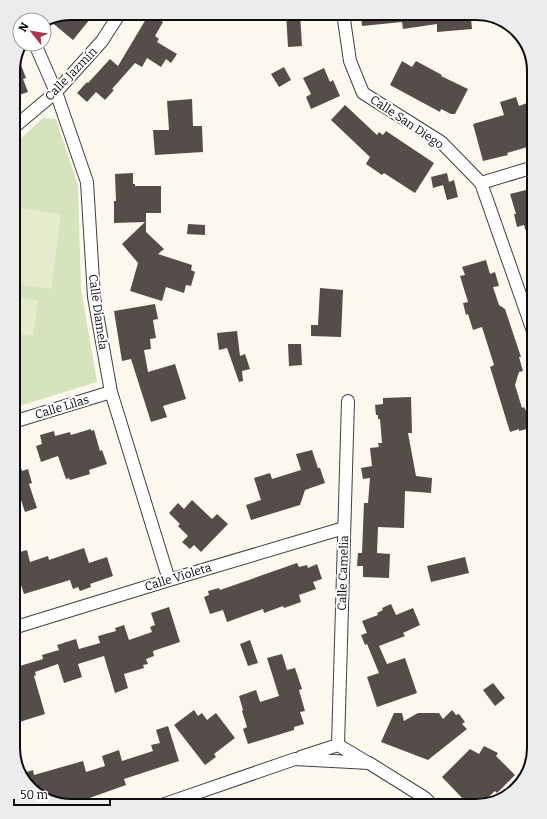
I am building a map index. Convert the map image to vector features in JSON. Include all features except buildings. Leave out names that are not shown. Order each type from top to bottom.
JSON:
[{"type":"street","name":"Calle Jazmín","points":[[20,122],[56,92],[102,41],[116,20]]},
{"type":"street","name":"Calle San Diego","points":[[344,20],[350,61],[363,92],[441,142],[481,183],[527,304]]},
{"type":"street","name":"Calle Diamela","points":[[38,52],[56,92],[87,182],[94,297],[111,392],[168,580]]},
{"type":"street","points":[[481,183],[527,169]]},
{"type":"street","name":"Calle Lilas","points":[[20,420],[111,392]]},
{"type":"street","name":"Calle Camelia","points":[[338,745],[348,401]]},
{"type":"street","name":"Calle Violeta","points":[[20,626],[344,528]]},
{"type":"street","points":[[194,799],[338,745],[427,799]]},
{"type":"street","points":[[295,760],[369,763]]},
{"type":"green space","points":[[43,118],[56,119],[78,185],[81,288],[97,382],[20,406],[20,139]]},
{"type":"green space","points":[[20,208],[61,214],[51,289],[20,285]]},
{"type":"green space","points":[[20,298],[38,300],[33,336],[20,334]]}]
